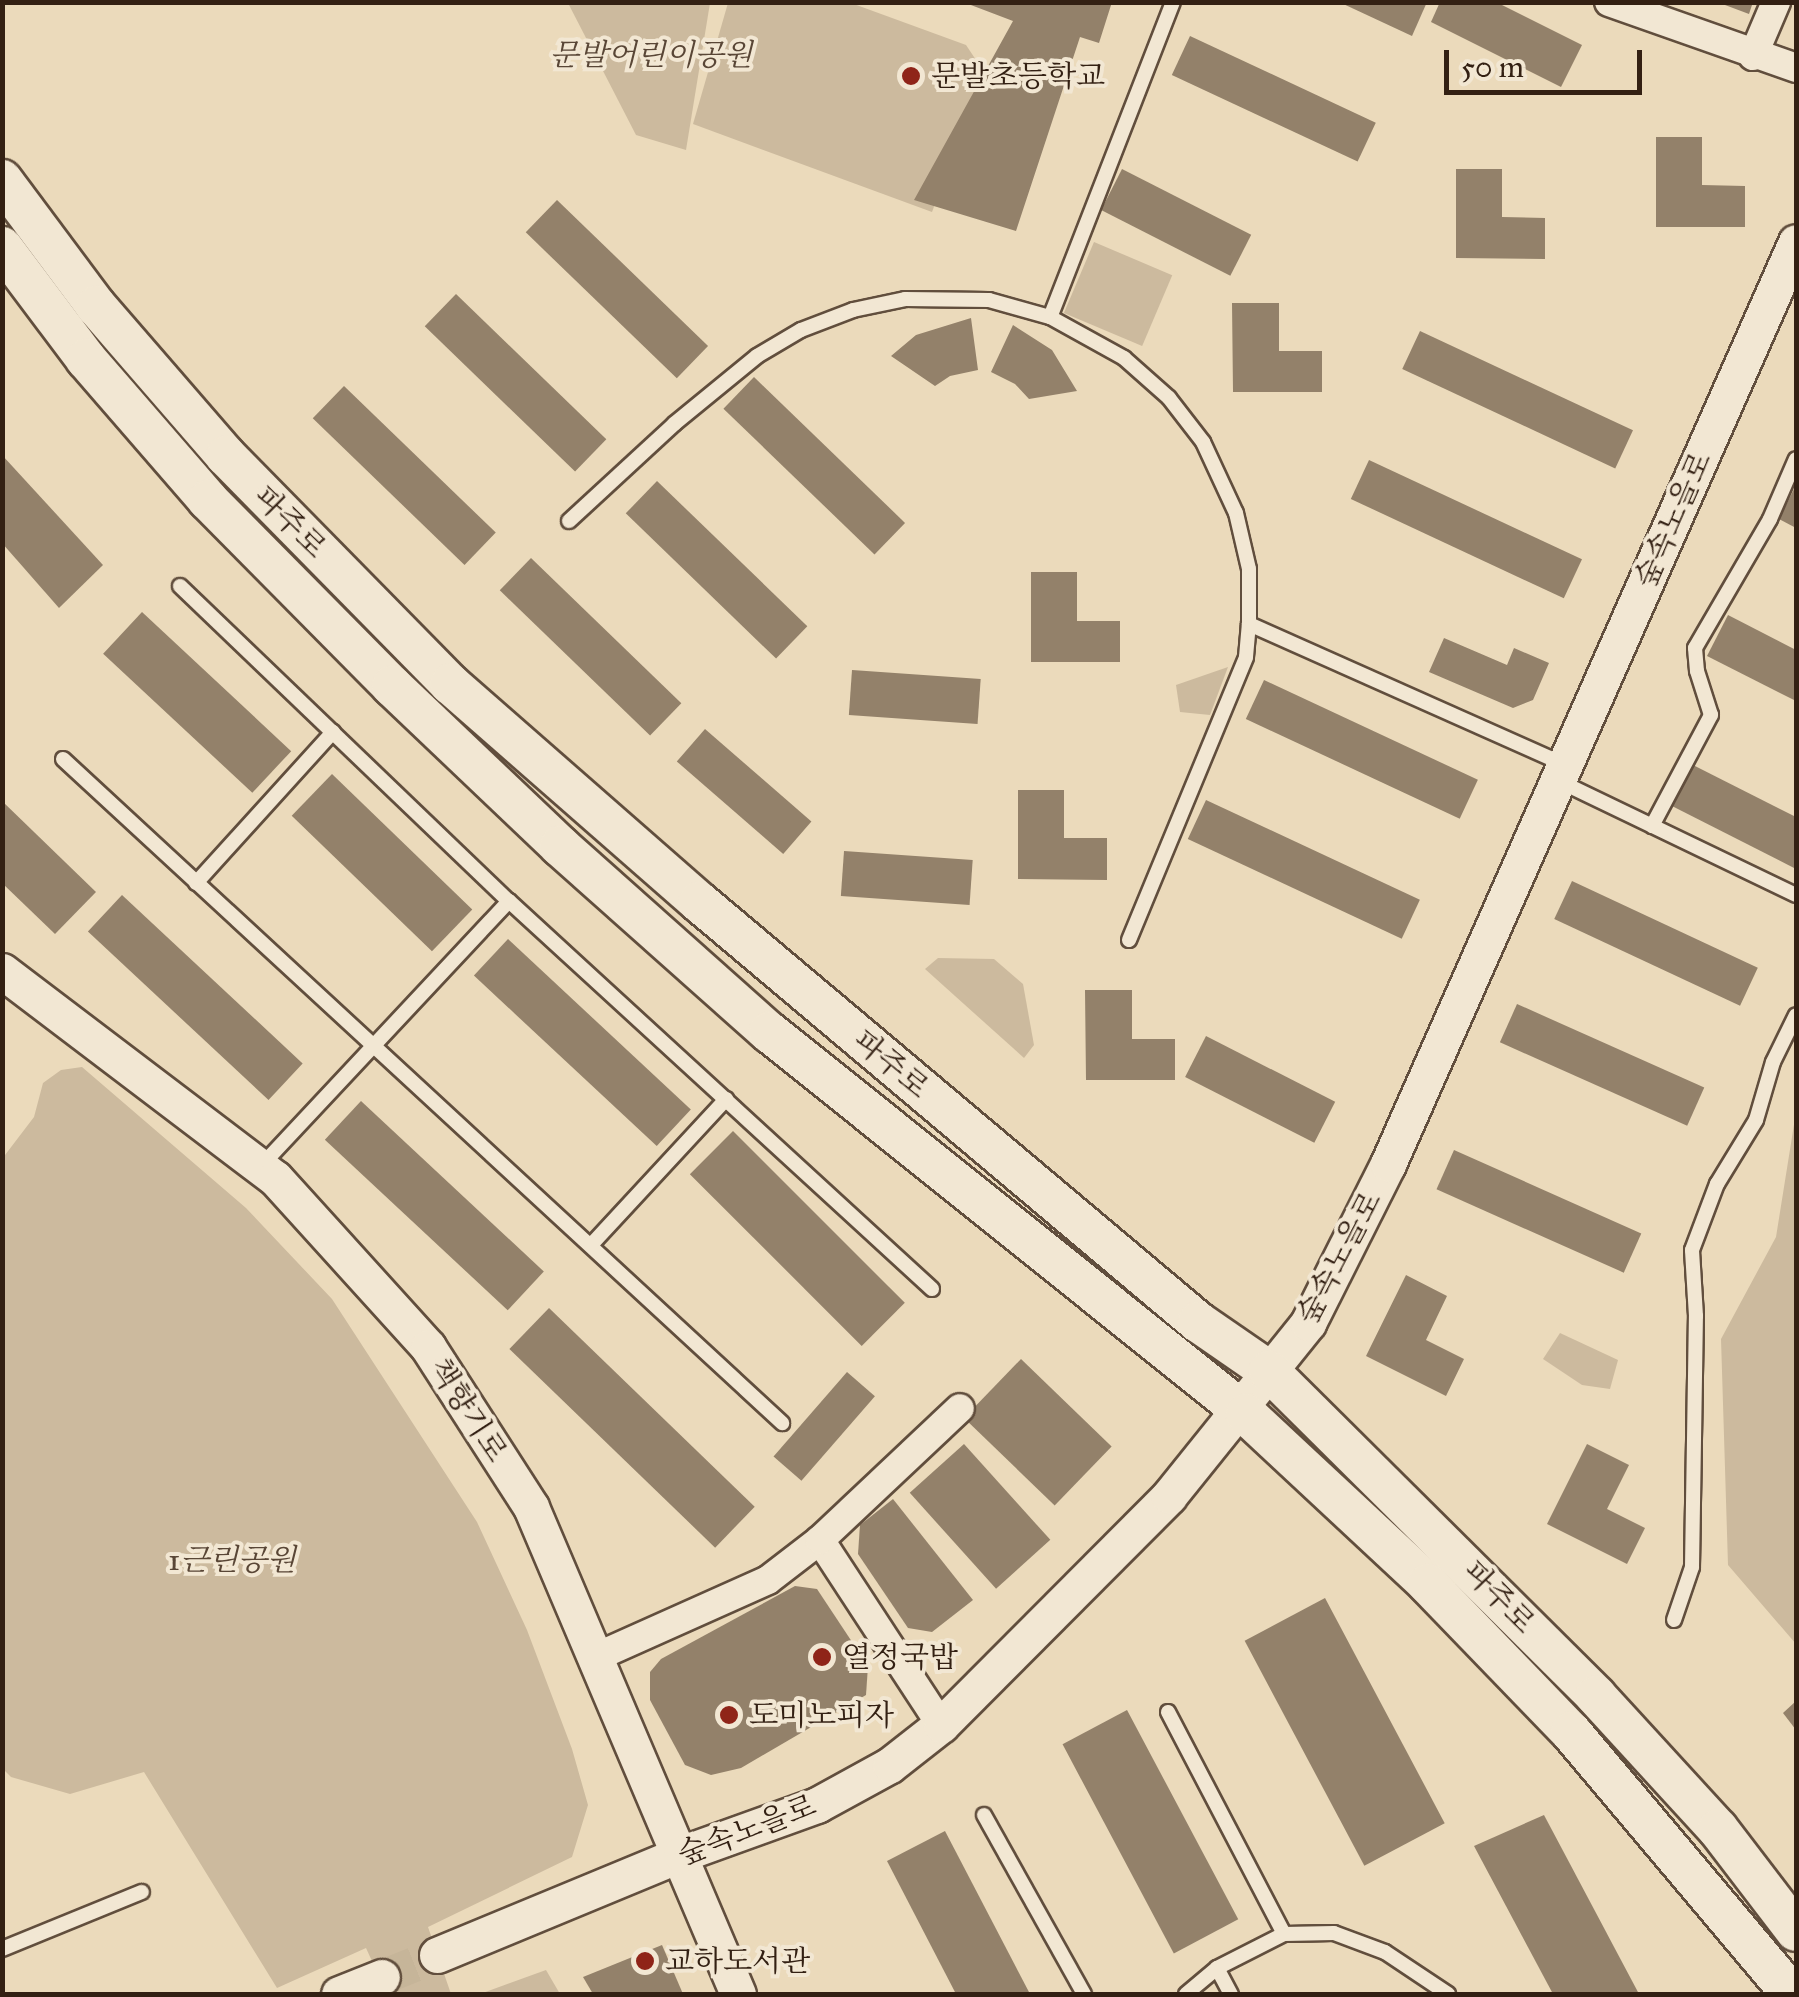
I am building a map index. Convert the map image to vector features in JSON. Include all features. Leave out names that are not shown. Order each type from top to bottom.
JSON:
[{"type":"main road","name":"파주로","points":[[2,180],[96,306],[226,456],[450,684],[699,902],[1198,1322],[1269,1371],[1582,1682],[1718,1830],[1796,1930]]},
{"type":"main road","name":"파주로","points":[[2,248],[86,359],[208,500],[392,686],[560,846],[769,1032],[1238,1407],[1440,1598],[1570,1732],[1792,1994]]},
{"type":"main road","points":[[1718,1830],[1796,1908]]},
{"type":"main road","points":[[1662,1840],[1769,1994]]},
{"type":"street","points":[[1609,2],[1796,68]]},
{"type":"street","points":[[1753,56],[1776,2]]},
{"type":"street","name":"숲속노을로","points":[[437,1955],[681,1854],[816,1805],[890,1765],[941,1725],[1169,1496],[1308,1323],[1388,1164],[1796,242]]},
{"type":"street","name":"책향기로","points":[[2,972],[260,1166],[428,1348],[531,1507],[738,1994]]},
{"type":"street","points":[[596,1657],[768,1580],[820,1540],[960,1408]]},
{"type":"street","points":[[820,1540],[941,1725]]},
{"type":"street","points":[[339,1994],[382,1977]]},
{"type":"lane","points":[[1050,316],[1174,2]]},
{"type":"lane","points":[[570,522],[674,424],[757,356],[800,330],[852,310],[905,299],[989,300],[1050,316],[1124,358],[1168,398],[1203,442],[1236,514],[1249,569],[1250,624],[1246,658],[1130,940]]},
{"type":"lane","points":[[1652,826],[1711,715],[1697,671],[1695,648],[1770,519],[1796,459]]},
{"type":"lane","points":[[180,586],[509,901],[932,1289]]},
{"type":"lane","points":[[1250,624],[1562,773],[1652,826],[1796,895]]},
{"type":"lane","points":[[196,883],[333,732]]},
{"type":"lane","points":[[63,759],[782,1423]]},
{"type":"lane","points":[[260,1166],[509,901]]},
{"type":"lane","points":[[1674,1620],[1692,1567],[1696,1333],[1692,1250],[1717,1184],[1756,1120],[1773,1062],[1796,1016]]},
{"type":"lane","points":[[591,1244],[726,1100]]},
{"type":"lane","points":[[1168,1712],[1284,1934]]},
{"type":"lane","points":[[984,1815],[1084,1994]]},
{"type":"lane","points":[[2,1949],[142,1892]]},
{"type":"lane","points":[[1186,1994],[1217,1968],[1284,1934],[1334,1933],[1385,1952],[1448,1994]]},
{"type":"lane","points":[[1217,1968],[1230,1994]]},
{"type":"green space","name":"문발어린이공원","points":[[568,3],[710,3],[686,150],[636,135]]},
{"type":"green space","points":[[728,3],[851,3],[966,45],[984,72],[932,212],[693,124]]},
{"type":"green space","points":[[1094,242],[1172,275],[1142,346],[1064,313]]},
{"type":"green space","points":[[1228,667],[1210,715],[1180,712],[1176,685]]},
{"type":"green space","points":[[938,958],[994,959],[1023,984],[1034,1045],[1024,1058],[925,969]]},
{"type":"green space","name":"1근린공원","points":[[82,1067],[246,1208],[332,1299],[477,1522],[527,1630],[572,1749],[588,1805],[572,1857],[428,1927],[451,1994],[387,1994],[366,1948],[277,1988],[144,1772],[70,1794],[11,1777],[3,1769],[2,1159],[34,1117],[43,1083],[61,1070]]},
{"type":"green space","points":[[1796,1112],[1796,1644],[1728,1565],[1721,1339],[1776,1237]]},
{"type":"green space","points":[[1560,1333],[1618,1360],[1610,1389],[1582,1385],[1543,1359]]},
{"type":"green space","points":[[546,1970],[560,1994],[480,1994]]},
{"type":"building","points":[[963,2],[1112,2],[1099,43],[1080,37],[1016,231],[914,200],[1013,21]]},
{"type":"building","points":[[1339,2],[1427,2],[1412,36]]},
{"type":"building","points":[[1440,2],[1496,2],[1582,45],[1561,87],[1431,22]]},
{"type":"building","points":[[1717,2],[1753,2],[1749,14]]},
{"type":"building","points":[[1190,36],[1376,123],[1358,162],[1172,75]]},
{"type":"building","points":[[1656,137],[1702,137],[1702,185],[1745,186],[1745,227],[1656,227]]},
{"type":"building","points":[[1122,169],[1251,235],[1230,276],[1101,210]]},
{"type":"building","points":[[1456,169],[1502,169],[1502,217],[1545,218],[1545,259],[1456,258]]},
{"type":"building","points":[[557,200],[708,346],[677,378],[526,232]]},
{"type":"building","points":[[456,294],[606,439],[575,472],[425,326]]},
{"type":"building","points":[[1232,303],[1279,303],[1279,351],[1322,351],[1322,392],[1233,392]]},
{"type":"building","points":[[971,318],[978,370],[950,376],[935,386],[891,356],[916,335]]},
{"type":"building","points":[[1013,325],[1052,350],[1077,391],[1029,399],[1015,384],[991,372]]},
{"type":"building","points":[[1420,331],[1633,430],[1615,468],[1402,369]]},
{"type":"building","points":[[754,377],[905,523],[874,555],[723,409]]},
{"type":"building","points":[[344,386],[496,533],[465,565],[313,418]]},
{"type":"building","points":[[2,455],[103,565],[59,608],[2,543]]},
{"type":"building","points":[[1369,460],[1582,559],[1564,598],[1351,499]]},
{"type":"building","points":[[657,481],[807,626],[776,659],[626,513]]},
{"type":"building","points":[[1796,485],[1796,528],[1779,519]]},
{"type":"building","points":[[531,558],[681,703],[650,736],[500,590]]},
{"type":"building","points":[[1031,572],[1077,572],[1077,621],[1120,621],[1120,662],[1031,662]]},
{"type":"building","points":[[142,612],[291,751],[252,793],[103,654]]},
{"type":"building","points":[[1728,615],[1796,650],[1796,701],[1707,656]]},
{"type":"building","points":[[1444,638],[1507,665],[1514,648],[1549,663],[1533,700],[1513,708],[1429,672]]},
{"type":"building","points":[[852,670],[981,679],[978,724],[849,715]]},
{"type":"building","points":[[1264,680],[1478,780],[1460,819],[1246,719]]},
{"type":"building","points":[[705,729],[811,822],[783,854],[677,761]]},
{"type":"building","points":[[1691,764],[1796,817],[1796,869],[1670,805]]},
{"type":"building","points":[[332,774],[472,909],[432,951],[292,816]]},
{"type":"building","points":[[1018,790],[1064,790],[1064,838],[1107,838],[1107,880],[1018,879]]},
{"type":"building","points":[[1206,800],[1420,900],[1402,939],[1188,839]]},
{"type":"building","points":[[2,801],[96,892],[55,934],[2,883]]},
{"type":"building","points":[[844,851],[973,860],[970,905],[841,896]]},
{"type":"building","points":[[1572,881],[1758,968],[1740,1006],[1554,919]]},
{"type":"building","points":[[122,895],[303,1063],[269,1100],[88,932]]},
{"type":"building","points":[[508,939],[691,1109],[657,1146],[474,976]]},
{"type":"building","points":[[1085,990],[1132,990],[1132,1039],[1175,1039],[1175,1080],[1086,1080]]},
{"type":"building","points":[[1517,1004],[1704,1087],[1687,1126],[1500,1042]]},
{"type":"building","points":[[1206,1036],[1335,1102],[1314,1143],[1185,1077]]},
{"type":"building","points":[[361,1101],[544,1271],[508,1310],[325,1140]]},
{"type":"building","points":[[733,1131],[905,1303],[862,1346],[690,1174]]},
{"type":"building","points":[[1454,1150],[1641,1233],[1624,1273],[1437,1189]]},
{"type":"building","points":[[1406,1275],[1447,1296],[1426,1340],[1464,1359],[1446,1396],[1366,1356]]},
{"type":"building","points":[[549,1308],[755,1507],[715,1548],[509,1349]]},
{"type":"building","points":[[1021,1359],[1112,1447],[1055,1506],[964,1418]]},
{"type":"building","points":[[847,1372],[875,1396],[801,1481],[774,1457]]},
{"type":"building","points":[[964,1444],[1050,1540],[996,1589],[910,1493]]},
{"type":"building","points":[[1587,1444],[1629,1465],[1607,1509],[1645,1528],[1627,1564],[1547,1524]]},
{"type":"building","points":[[893,1499],[973,1600],[932,1632],[908,1628],[858,1554],[860,1525]]},
{"type":"building","points":[[795,1586],[817,1589],[868,1666],[866,1695],[741,1768],[711,1775],[685,1765],[650,1700],[650,1672],[661,1659]]},
{"type":"building","points":[[1325,1598],[1445,1823],[1364,1866],[1245,1641]]},
{"type":"building","points":[[1796,1701],[1796,1730],[1783,1713]]},
{"type":"building","points":[[1127,1710],[1238,1919],[1174,1954],[1063,1744]]},
{"type":"building","points":[[1544,1815],[1639,1994],[1553,1994],[1474,1846]]},
{"type":"building","points":[[945,1831],[1030,1994],[956,1994],[887,1861]]},
{"type":"building","name":"교하도서관","points":[[662,1945],[683,1994],[593,1994],[583,1977]]},
{"type":"tunnel","points":[[382,1977],[437,1955]]},
{"type":"place","name":"문발초등학교","points":[[911,76]]},
{"type":"place","name":"열정국밥","points":[[822,1657]]},
{"type":"place","name":"도미노피자","points":[[729,1715]]},
{"type":"place","name":"교하도서관","points":[[645,1961]]}]
